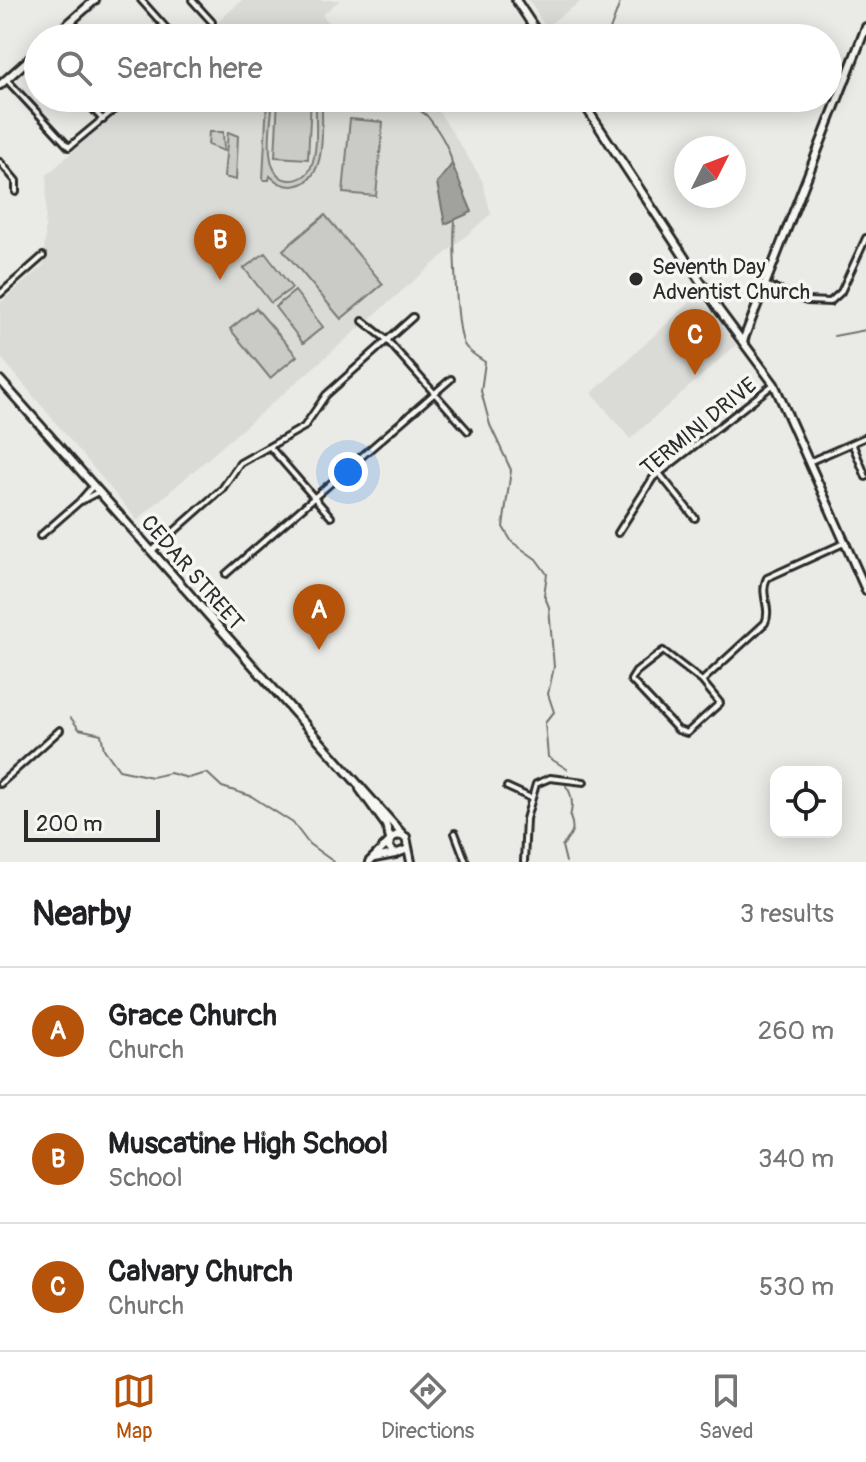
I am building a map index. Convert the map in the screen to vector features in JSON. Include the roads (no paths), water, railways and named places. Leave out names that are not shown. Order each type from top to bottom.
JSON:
[{"type":"main road","points":[[68,24],[95,0]]},
{"type":"main road","points":[[516,0],[532,24]]},
{"type":"main road","points":[[842,88],[866,27]]},
{"type":"main road","points":[[3,82],[24,63]]},
{"type":"main road","points":[[589,112],[719,310],[774,384],[866,590]]},
{"type":"main road","points":[[743,341],[833,112]]},
{"type":"main road","name":"CEDAR STREET","points":[[0,380],[403,835]]},
{"type":"main road","name":"CEDAR STREET","points":[[360,789],[386,825],[395,854]]},
{"type":"main road","points":[[372,860],[389,841],[403,835],[408,840],[411,862]]},
{"type":"main road","points":[[372,860],[408,849]]},
{"type":"main road","points":[[395,854],[404,862]]},
{"type":"street","points":[[141,0],[162,24]]},
{"type":"street","points":[[192,0],[212,22]]},
{"type":"street","points":[[71,21],[74,24]]},
{"type":"street","points":[[3,82],[24,103]]},
{"type":"street","points":[[33,112],[68,147],[112,112]]},
{"type":"street","points":[[96,112],[103,120]]},
{"type":"street","points":[[0,162],[16,181],[16,192]]},
{"type":"street","points":[[765,285],[807,301],[830,302],[841,292],[863,252],[866,238]]},
{"type":"street","points":[[0,294],[43,256]]},
{"type":"street","points":[[151,552],[222,489],[240,463],[299,431],[331,389],[413,317]]},
{"type":"street","points":[[363,321],[387,340],[468,431]]},
{"type":"street","points":[[226,574],[451,379]]},
{"type":"street","name":"TERMINI DRIVE","points":[[618,533],[649,483],[659,473],[774,384]]},
{"type":"street","points":[[811,461],[866,437]]},
{"type":"street","points":[[852,443],[866,477]]},
{"type":"street","points":[[270,447],[331,517]]},
{"type":"street","points":[[659,473],[695,518]]},
{"type":"street","points":[[40,536],[96,489]]},
{"type":"street","points":[[702,681],[765,623],[768,613],[763,590],[767,578],[846,542]]},
{"type":"street","points":[[663,651],[702,681],[719,705],[684,733],[631,678],[663,651]]},
{"type":"street","points":[[0,784],[60,730]]},
{"type":"street","points":[[524,862],[531,798],[536,784],[547,778],[584,782]]},
{"type":"street","points":[[507,787],[531,798]]},
{"type":"street","points":[[455,833],[456,844],[466,862]]},
{"type":"waterway","points":[[612,24],[621,0]]},
{"type":"waterway","points":[[422,112],[440,134],[452,164]]},
{"type":"waterway","points":[[455,222],[456,286],[462,338],[465,346],[485,362],[481,391],[490,425],[511,470],[503,527],[512,542],[536,559],[547,574],[544,595],[549,607],[554,667],[548,694],[554,712],[545,723],[548,757],[567,769]]},
{"type":"waterway","points":[[834,336],[866,330]]},
{"type":"waterway","points":[[71,718],[79,729],[101,734],[104,749],[119,770],[152,777],[170,773],[188,778],[207,773],[222,787],[251,796],[293,823],[309,844],[334,862]]},
{"type":"waterway","points":[[566,786],[571,797],[573,826],[562,846],[566,862]]},
{"type":"place","name":"Seventh Day Adventist Church","points":[[636,279]]},
{"type":"place","name":"Muscatine High School","points":[[220,280]]},
{"type":"place","name":"Calvary Church","points":[[695,375]]},
{"type":"place","name":"Grace Church","points":[[319,650]]}]
